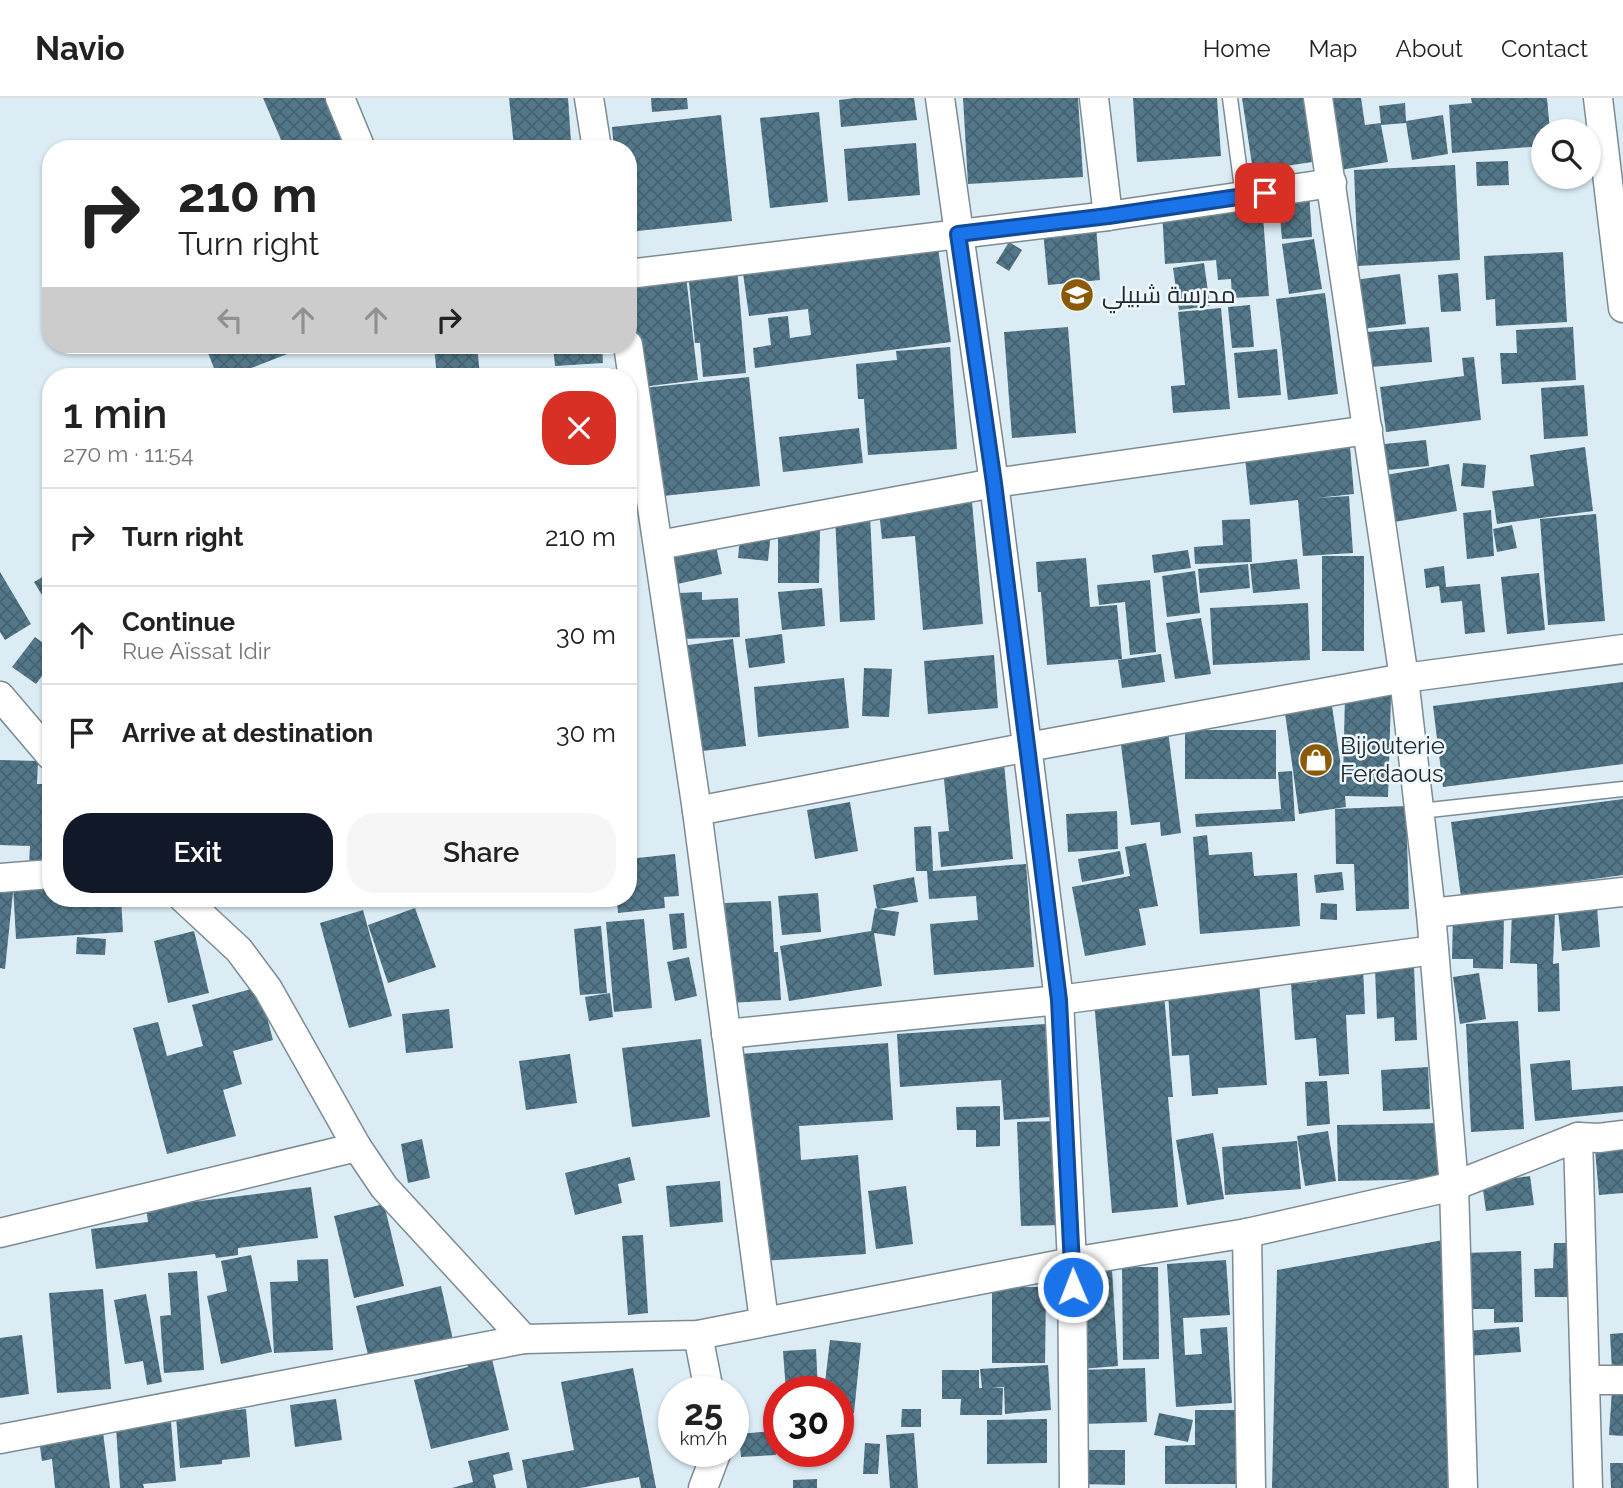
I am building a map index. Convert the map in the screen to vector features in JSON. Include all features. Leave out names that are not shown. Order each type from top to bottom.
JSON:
[{"type":"street","points":[[340,98],[357,140]]},
{"type":"street","points":[[589,98],[596,140]]},
{"type":"street","points":[[940,98],[994,483],[1059,1000],[1072,1262],[1074,1488]]},
{"type":"street","points":[[1094,98],[1108,216]]},
{"type":"street","points":[[1318,98],[1404,678],[1420,811],[1454,1186],[1464,1488]]},
{"type":"street","points":[[1598,98],[1622,290]]},
{"type":"street","points":[[637,273],[1108,216],[1332,183]]},
{"type":"street","points":[[637,403],[697,811],[764,1321]]},
{"type":"street","points":[[659,545],[994,483],[1368,430]]},
{"type":"street","points":[[697,811],[1404,678],[1623,649]]},
{"type":"street","points":[[0,696],[42,745]]},
{"type":"street","points":[[0,877],[42,875]]},
{"type":"street","points":[[1430,913],[1623,892]]},
{"type":"street","points":[[193,907],[239,950],[268,989],[357,1147],[384,1187],[524,1339]]},
{"type":"street","points":[[726,1034],[1059,1000],[1434,950]]},
{"type":"street","points":[[0,1439],[524,1339],[698,1335],[1072,1262],[1247,1234],[1454,1186],[1578,1138],[1623,1135]]},
{"type":"street","points":[[1578,1138],[1588,1488]]},
{"type":"street","points":[[0,1233],[357,1147]]},
{"type":"street","points":[[1247,1234],[1251,1488]]},
{"type":"street","points":[[698,1335],[706,1376]]},
{"type":"street","points":[[1585,1380],[1623,1380]]},
{"type":"street","points":[[703,1488],[711,1467]]},
{"type":"lane","points":[[1230,98],[1243,196]]},
{"type":"lane","points":[[1420,811],[1623,789]]},
{"type":"building","points":[[263,98],[325,98],[344,140],[281,140]]},
{"type":"building","points":[[509,98],[568,98],[571,140],[513,140]]},
{"type":"building","points":[[651,98],[687,98],[688,109],[652,112]]},
{"type":"building","points":[[914,98],[917,120],[841,127],[839,100]]},
{"type":"building","points":[[963,98],[1078,98],[1083,177],[968,184]]},
{"type":"building","points":[[1133,98],[1217,98],[1221,156],[1137,162]]},
{"type":"building","points":[[1242,98],[1303,98],[1312,162],[1253,171]]},
{"type":"building","points":[[1328,98],[1361,98],[1365,125],[1381,123],[1379,106],[1405,103],[1406,121],[1443,115],[1448,154],[1412,160],[1406,123],[1381,125],[1388,162],[1340,170]]},
{"type":"building","points":[[1471,98],[1547,98],[1549,119],[1531,119],[1531,147],[1452,153],[1449,105],[1472,103]]},
{"type":"building","points":[[819,112],[828,202],[770,208],[760,118]]},
{"type":"building","points":[[721,115],[732,221],[637,231],[637,140],[613,140],[612,127]]},
{"type":"building","points":[[916,143],[920,195],[848,201],[844,149]]},
{"type":"building","points":[[1508,161],[1509,185],[1477,186],[1476,162]]},
{"type":"building","points":[[1455,165],[1460,260],[1358,266],[1354,170]]},
{"type":"building","points":[[1309,192],[1312,237],[1282,239],[1278,195]]},
{"type":"building","points":[[1262,203],[1269,296],[1232,298],[1231,279],[1218,280],[1216,260],[1165,264],[1162,210]]},
{"type":"building","points":[[1096,225],[1100,280],[1048,285],[1043,230]]},
{"type":"building","points":[[1314,239],[1322,289],[1289,294],[1282,244]]},
{"type":"building","points":[[937,240],[951,342],[755,368],[753,348],[771,345],[768,318],[788,316],[790,338],[811,335],[808,309],[749,316],[742,266]]},
{"type":"building","points":[[1009,242],[1022,250],[1009,271],[996,263]]},
{"type":"building","points":[[1563,252],[1567,322],[1496,326],[1495,299],[1486,300],[1484,256]]},
{"type":"building","points":[[1204,263],[1210,306],[1179,310],[1173,268]]},
{"type":"building","points":[[737,267],[746,373],[703,377],[700,343],[695,343],[688,272]]},
{"type":"building","points":[[1458,273],[1461,311],[1441,312],[1438,275]]},
{"type":"building","points":[[1400,274],[1406,324],[1361,329],[1354,280]]},
{"type":"building","points":[[686,276],[698,380],[642,387],[637,344],[637,282]]},
{"type":"building","points":[[1325,293],[1338,394],[1288,400],[1276,299]]},
{"type":"building","points":[[1250,305],[1254,347],[1232,348],[1228,307]]},
{"type":"building","points":[[1221,308],[1230,409],[1173,413],[1171,386],[1185,385],[1178,312]]},
{"type":"building","points":[[1068,327],[1076,433],[1012,438],[1004,332]]},
{"type":"building","points":[[1429,327],[1432,362],[1370,367],[1367,332]]},
{"type":"building","points":[[1573,327],[1576,380],[1502,384],[1500,353],[1517,353],[1516,330]]},
{"type":"building","points":[[950,347],[957,449],[868,455],[864,399],[858,399],[856,364],[897,360],[896,351]]},
{"type":"building","points":[[1277,349],[1281,395],[1238,398],[1234,353]]},
{"type":"building","points":[[208,354],[287,354],[251,368],[214,368]]},
{"type":"building","points":[[435,354],[478,354],[479,368],[436,368]]},
{"type":"building","points":[[554,354],[602,354],[603,363],[555,366]]},
{"type":"building","points":[[1474,357],[1481,420],[1386,432],[1380,387],[1464,376],[1462,358]]},
{"type":"building","points":[[749,377],[760,486],[653,497],[642,388]]},
{"type":"building","points":[[1584,385],[1588,436],[1544,439],[1541,388]]},
{"type":"building","points":[[859,428],[863,463],[783,472],[779,437]]},
{"type":"building","points":[[1426,440],[1429,466],[1387,470],[1384,444]]},
{"type":"building","points":[[1350,447],[1354,494],[1316,498],[1349,496],[1353,553],[1303,556],[1298,500],[1250,505],[1245,458]]},
{"type":"building","points":[[1585,447],[1593,511],[1497,524],[1492,491],[1534,486],[1530,455]]},
{"type":"building","points":[[1463,463],[1486,465],[1484,488],[1461,486]]},
{"type":"building","points":[[1449,464],[1457,511],[1394,522],[1386,475]]},
{"type":"building","points":[[972,502],[983,624],[923,630],[915,536],[882,539],[879,511]]},
{"type":"building","points":[[1491,510],[1494,556],[1467,559],[1463,513]]},
{"type":"building","points":[[1596,514],[1605,621],[1548,625],[1540,519]]},
{"type":"building","points":[[870,515],[875,620],[840,622],[835,516]]},
{"type":"building","points":[[1250,519],[1252,562],[1195,564],[1194,547],[1223,545],[1222,520]]},
{"type":"building","points":[[1512,525],[1517,548],[1497,552],[1493,529]]},
{"type":"building","points":[[741,528],[771,532],[768,561],[738,558]]},
{"type":"building","points":[[778,530],[820,530],[819,583],[778,583]]},
{"type":"building","points":[[715,542],[722,574],[673,585],[666,553]]},
{"type":"building","points":[[1188,550],[1191,568],[1154,573],[1152,555]]},
{"type":"building","points":[[1322,556],[1364,556],[1364,651],[1322,651]]},
{"type":"building","points":[[1086,558],[1090,607],[1117,605],[1122,659],[1047,665],[1036,562]]},
{"type":"building","points":[[1297,559],[1300,589],[1253,593],[1250,564]]},
{"type":"building","points":[[1248,564],[1250,588],[1200,593],[1198,569]]},
{"type":"building","points":[[1444,566],[1446,587],[1480,584],[1485,632],[1465,634],[1462,601],[1441,603],[1439,586],[1426,588],[1424,569]]},
{"type":"building","points":[[1195,571],[1200,613],[1167,617],[1162,576]]},
{"type":"building","points":[[0,572],[31,624],[5,640],[0,632]]},
{"type":"building","points":[[1539,573],[1545,630],[1507,634],[1501,577]]},
{"type":"building","points":[[42,577],[42,595],[34,582]]},
{"type":"building","points":[[1150,580],[1156,652],[1130,655],[1125,602],[1099,605],[1097,585]]},
{"type":"building","points":[[822,588],[825,626],[782,630],[778,592]]},
{"type":"building","points":[[702,592],[702,600],[738,598],[740,637],[681,639],[679,593]]},
{"type":"building","points":[[1308,603],[1310,660],[1213,665],[1210,608]]},
{"type":"building","points":[[1201,618],[1211,674],[1175,679],[1166,623]]},
{"type":"building","points":[[782,634],[785,663],[749,668],[745,639]]},
{"type":"building","points":[[35,637],[42,642],[42,676],[36,684],[12,667]]},
{"type":"building","points":[[733,639],[746,746],[693,752],[681,646]]},
{"type":"building","points":[[1161,654],[1165,682],[1122,688],[1118,660]]},
{"type":"building","points":[[994,655],[998,708],[928,714],[924,661]]},
{"type":"building","points":[[864,668],[892,669],[889,717],[862,716]]},
{"type":"building","points":[[844,678],[849,728],[758,737],[754,687]]},
{"type":"building","points":[[1623,682],[1623,764],[1443,787],[1433,706]]},
{"type":"building","points":[[1345,695],[1391,696],[1388,797],[1345,796],[1346,807],[1299,814],[1285,713],[1332,706],[1343,780]]},
{"type":"building","points":[[1185,730],[1276,730],[1276,779],[1185,779]]},
{"type":"building","points":[[1168,731],[1181,833],[1161,836],[1160,822],[1131,825],[1120,737]]},
{"type":"building","points":[[0,760],[38,761],[37,784],[42,784],[42,866],[29,865],[30,846],[0,845]]},
{"type":"building","points":[[1004,763],[1013,859],[941,867],[938,832],[949,831],[943,769]]},
{"type":"building","points":[[1292,771],[1295,821],[1196,827],[1195,814],[1281,809],[1278,772]]},
{"type":"building","points":[[1623,799],[1623,875],[1461,897],[1451,822]]},
{"type":"building","points":[[850,802],[858,851],[815,859],[807,810]]},
{"type":"building","points":[[1406,806],[1409,909],[1356,911],[1354,864],[1336,864],[1335,809]]},
{"type":"building","points":[[1117,811],[1118,849],[1068,852],[1066,814]]},
{"type":"building","points":[[931,826],[933,871],[1026,864],[1034,967],[934,975],[930,924],[978,920],[976,896],[929,899],[927,871],[916,871],[914,827]]},
{"type":"building","points":[[1207,835],[1209,855],[1252,852],[1254,876],[1297,873],[1300,926],[1200,934],[1193,837]]},
{"type":"building","points":[[1146,843],[1158,906],[1139,909],[1146,945],[1085,956],[1072,887],[1130,876],[1125,847]]},
{"type":"building","points":[[1120,851],[1124,874],[1082,882],[1078,859]]},
{"type":"building","points":[[675,854],[679,896],[664,897],[665,908],[618,913],[618,907],[637,907],[637,858]]},
{"type":"building","points":[[1342,872],[1344,890],[1316,893],[1314,875]]},
{"type":"building","points":[[914,877],[918,902],[878,909],[899,912],[895,936],[874,933],[882,986],[789,1001],[780,946],[871,931],[875,908],[877,909],[873,885]]},
{"type":"building","points":[[42,883],[42,907],[122,907],[123,932],[16,939],[13,885]]},
{"type":"building","points":[[0,891],[13,892],[5,969],[0,968]]},
{"type":"building","points":[[818,893],[821,932],[782,935],[778,896]]},
{"type":"building","points":[[771,901],[774,952],[778,952],[781,1000],[730,1003],[725,903]]},
{"type":"building","points":[[1321,903],[1337,904],[1337,920],[1320,919]]},
{"type":"building","points":[[1597,907],[1600,947],[1562,951],[1558,910]]},
{"type":"building","points":[[415,908],[436,967],[388,983],[368,925]]},
{"type":"building","points":[[363,910],[392,1016],[349,1028],[320,923]]},
{"type":"building","points":[[1512,911],[1555,912],[1553,964],[1559,963],[1560,1011],[1538,1012],[1537,964],[1510,963]]},
{"type":"building","points":[[684,913],[687,948],[673,950],[669,914]]},
{"type":"building","points":[[1453,915],[1504,916],[1503,969],[1473,968],[1473,959],[1452,959]]},
{"type":"building","points":[[644,919],[652,1008],[614,1012],[606,922]]},
{"type":"building","points":[[601,926],[607,993],[580,995],[574,929]]},
{"type":"building","points":[[194,931],[209,993],[168,1003],[154,941]]},
{"type":"building","points":[[77,937],[106,939],[105,955],[76,954]]},
{"type":"building","points":[[689,957],[697,996],[675,1001],[667,962]]},
{"type":"building","points":[[1363,966],[1365,1014],[1346,1015],[1349,1074],[1319,1076],[1316,1038],[1295,1040],[1291,984],[1317,982],[1316,969]]},
{"type":"building","points":[[1414,967],[1417,1040],[1395,1041],[1394,1017],[1377,1019],[1375,969]]},
{"type":"building","points":[[1479,973],[1486,1019],[1460,1024],[1453,977]]},
{"type":"building","points":[[1259,982],[1267,1085],[1218,1088],[1218,1094],[1192,1096],[1189,1055],[1172,1056],[1168,992]]},
{"type":"building","points":[[259,987],[273,1040],[233,1051],[242,1084],[223,1090],[236,1136],[167,1154],[133,1028],[158,1022],[167,1056],[203,1046],[192,1005]]},
{"type":"building","points":[[610,993],[613,1017],[589,1021],[585,997]]},
{"type":"building","points":[[1164,994],[1173,1097],[1168,1097],[1178,1207],[1112,1213],[1094,1000]]},
{"type":"building","points":[[449,1009],[453,1048],[406,1053],[402,1014]]},
{"type":"building","points":[[1518,1021],[1524,1129],[1471,1132],[1466,1024]]},
{"type":"building","points":[[1045,1024],[1050,1117],[1004,1120],[1001,1080],[900,1087],[897,1034]]},
{"type":"building","points":[[701,1039],[710,1117],[632,1127],[622,1048]]},
{"type":"building","points":[[888,1043],[893,1120],[799,1126],[801,1160],[858,1155],[866,1254],[761,1261],[740,1054]]},
{"type":"building","points":[[570,1054],[577,1103],[526,1110],[519,1061]]},
{"type":"building","points":[[1570,1060],[1572,1090],[1623,1086],[1623,1112],[1535,1121],[1530,1064]]},
{"type":"building","points":[[1428,1067],[1430,1109],[1383,1111],[1381,1070]]},
{"type":"building","points":[[1327,1081],[1330,1124],[1307,1126],[1305,1082]]},
{"type":"building","points":[[1000,1106],[1000,1146],[976,1147],[976,1130],[957,1130],[956,1107]]},
{"type":"building","points":[[1061,1121],[1064,1225],[1021,1226],[1017,1122]]},
{"type":"building","points":[[1447,1123],[1447,1179],[1338,1181],[1337,1125]]},
{"type":"building","points":[[1328,1131],[1336,1181],[1305,1186],[1297,1136]]},
{"type":"building","points":[[1213,1133],[1224,1199],[1187,1205],[1176,1140]]},
{"type":"building","points":[[422,1139],[430,1178],[408,1183],[401,1144]]},
{"type":"building","points":[[1297,1141],[1301,1189],[1225,1195],[1222,1147]]},
{"type":"building","points":[[1623,1146],[1623,1193],[1599,1195],[1595,1149]]},
{"type":"building","points":[[630,1157],[635,1180],[618,1184],[622,1203],[575,1215],[565,1173]]},
{"type":"building","points":[[1530,1176],[1534,1205],[1486,1211],[1482,1183]]},
{"type":"building","points":[[720,1181],[723,1222],[670,1227],[666,1186]]},
{"type":"building","points":[[906,1186],[913,1244],[876,1249],[868,1191]]},
{"type":"building","points":[[311,1187],[318,1238],[238,1248],[238,1255],[216,1258],[215,1254],[96,1269],[91,1229],[148,1222],[146,1208]]},
{"type":"building","points":[[384,1204],[404,1286],[354,1298],[334,1216]]},
{"type":"building","points":[[643,1235],[648,1313],[628,1315],[622,1236]]},
{"type":"building","points":[[1449,1239],[1453,1488],[1272,1488],[1277,1270]]},
{"type":"building","points":[[1554,1243],[1577,1243],[1578,1297],[1535,1297],[1534,1269],[1553,1268]]},
{"type":"building","points":[[1521,1251],[1523,1322],[1494,1323],[1494,1309],[1467,1309],[1466,1253]]},
{"type":"building","points":[[251,1255],[272,1352],[221,1364],[207,1296],[227,1291],[221,1261]]},
{"type":"building","points":[[328,1259],[333,1350],[274,1353],[270,1282],[298,1281],[297,1260]]},
{"type":"building","points":[[1226,1260],[1230,1315],[1183,1318],[1185,1355],[1202,1354],[1200,1329],[1227,1327],[1232,1403],[1176,1407],[1167,1264]]},
{"type":"building","points":[[1122,1267],[1158,1267],[1159,1359],[1123,1360]]},
{"type":"building","points":[[1112,1270],[1118,1366],[1080,1369],[1075,1272]]},
{"type":"building","points":[[197,1271],[204,1370],[164,1373],[160,1316],[171,1315],[168,1273]]},
{"type":"building","points":[[441,1286],[453,1340],[369,1359],[356,1306]]},
{"type":"building","points":[[992,1287],[1046,1287],[1045,1363],[992,1363]]},
{"type":"building","points":[[103,1289],[111,1389],[57,1393],[49,1293]]},
{"type":"building","points":[[146,1294],[162,1382],[147,1385],[143,1361],[125,1364],[114,1300]]},
{"type":"building","points":[[1519,1327],[1521,1352],[1467,1356],[1465,1331]]},
{"type":"building","points":[[1623,1333],[1623,1370],[1612,1370],[1610,1334]]},
{"type":"building","points":[[22,1335],[29,1394],[0,1398],[0,1338]]},
{"type":"building","points":[[830,1340],[861,1343],[854,1413],[854,1376],[826,1376]]},
{"type":"building","points":[[816,1349],[817,1376],[785,1376],[783,1351]]},
{"type":"building","points":[[490,1351],[509,1430],[431,1449],[414,1380],[468,1367],[465,1357]]},
{"type":"building","points":[[1048,1365],[1051,1410],[1005,1414],[1004,1387],[990,1388],[1003,1388],[1002,1415],[960,1415],[961,1399],[942,1399],[942,1370],[979,1370],[979,1388],[982,1388],[980,1369]]},
{"type":"building","points":[[633,1368],[656,1488],[641,1488],[639,1477],[580,1488],[527,1488],[522,1460],[574,1450],[561,1382]]},
{"type":"building","points":[[1145,1368],[1147,1422],[1082,1424],[1080,1370]]},
{"type":"building","points":[[1612,1390],[1623,1390],[1623,1436],[1609,1435]]},
{"type":"building","points":[[336,1399],[342,1440],[295,1447],[290,1405]]},
{"type":"building","points":[[246,1409],[250,1457],[222,1460],[222,1464],[180,1468],[176,1416]]},
{"type":"building","points":[[902,1409],[921,1409],[921,1427],[901,1427]]},
{"type":"building","points":[[1195,1410],[1243,1410],[1243,1484],[1165,1484],[1165,1446],[1195,1445]]},
{"type":"building","points":[[1159,1413],[1193,1420],[1188,1442],[1154,1435]]},
{"type":"building","points":[[1047,1419],[1047,1463],[987,1464],[987,1420]]},
{"type":"building","points":[[171,1422],[176,1481],[143,1484],[144,1488],[120,1488],[116,1427]]},
{"type":"building","points":[[103,1432],[110,1488],[55,1488],[52,1459],[42,1461],[39,1440]]},
{"type":"building","points":[[763,1432],[763,1456],[749,1457],[749,1433]]},
{"type":"building","points":[[914,1433],[918,1488],[890,1488],[886,1435]]},
{"type":"building","points":[[865,1443],[880,1444],[878,1474],[863,1474]]},
{"type":"building","points":[[1080,1450],[1125,1450],[1125,1485],[1079,1484]]},
{"type":"building","points":[[509,1452],[513,1470],[493,1475],[496,1488],[452,1488],[473,1482],[468,1461]]},
{"type":"building","points":[[1610,1463],[1623,1463],[1623,1488],[1611,1488]]},
{"type":"building","points":[[817,1479],[817,1488],[793,1488],[793,1480]]},
{"type":"place","name":"مدرسة شبيلي","points":[[1077,295]]},
{"type":"place","name":"Bijouterie Ferdaous","points":[[1316,760]]},
{"type":"route","points":[[1073,1287],[1059,1000],[994,483],[958,234],[1265,193]]}]
